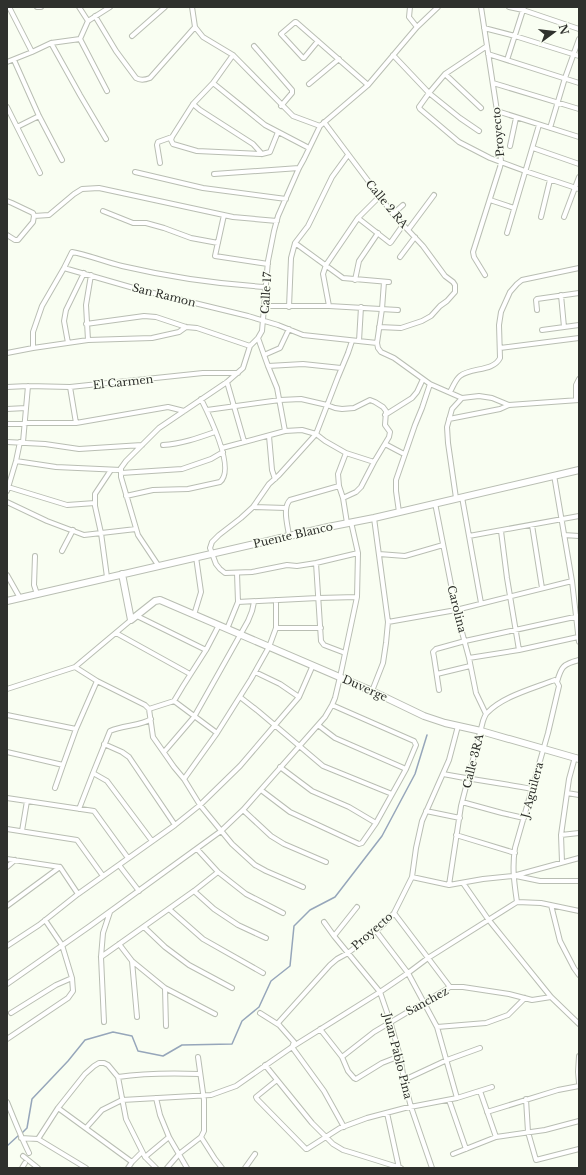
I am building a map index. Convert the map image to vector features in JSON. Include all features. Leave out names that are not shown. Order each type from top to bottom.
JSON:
[{"type":"street","points":[[9,7],[32,52]]},
{"type":"street","points":[[79,7],[88,21]]},
{"type":"street","points":[[80,39],[88,21],[110,7]]},
{"type":"street","points":[[132,36],[165,7]]},
{"type":"street","points":[[192,7],[194,27],[203,37],[233,54],[281,106],[293,116],[320,126]]},
{"type":"street","points":[[410,7],[409,18],[417,27]]},
{"type":"street","name":"Calle 17","points":[[121,471],[121,468],[126,461],[159,428],[201,400],[243,368],[250,346],[258,338],[262,331],[268,264],[277,221],[299,168],[320,126],[368,85],[417,27],[438,7]]},
{"type":"street","name":"Proyecto","points":[[482,7],[497,112],[501,162],[473,252],[474,257],[485,275]]},
{"type":"street","points":[[508,7],[523,9],[579,29]]},
{"type":"street","points":[[507,60],[523,9]]},
{"type":"street","points":[[95,16],[116,51],[139,80],[150,78],[194,27]]},
{"type":"street","points":[[318,41],[303,58],[281,34],[296,21],[368,85]]},
{"type":"street","points":[[484,28],[579,56]]},
{"type":"street","points":[[7,61],[14,60],[51,43],[80,39]]},
{"type":"street","points":[[80,39],[107,91]]},
{"type":"street","points":[[550,128],[557,102],[579,39]]},
{"type":"street","points":[[51,43],[106,139]]},
{"type":"street","points":[[254,46],[292,90],[292,93],[281,106]]},
{"type":"street","points":[[487,46],[445,74],[429,93],[419,107],[420,109],[459,142],[490,158],[577,189]]},
{"type":"street","points":[[233,54],[213,83],[193,104],[172,138],[173,144],[197,151],[262,154],[270,152],[278,132]]},
{"type":"street","points":[[488,54],[579,83]]},
{"type":"street","points":[[393,55],[429,93],[479,131]]},
{"type":"street","points":[[310,84],[339,59]]},
{"type":"street","points":[[14,60],[39,116],[62,160]]},
{"type":"street","points":[[445,74],[481,108]]},
{"type":"street","points":[[213,83],[265,125],[309,148]]},
{"type":"street","points":[[493,83],[579,110]]},
{"type":"street","points":[[193,104],[253,144],[262,154]]},
{"type":"street","points":[[7,107],[40,173]]},
{"type":"street","points":[[497,112],[579,137]]},
{"type":"street","points":[[17,128],[39,116]]},
{"type":"street","points":[[510,146],[516,118]]},
{"type":"street","name":"Calle 2 RA","points":[[324,122],[379,197],[422,246],[445,276],[456,285],[455,292],[447,301],[422,322],[401,328],[379,327]]},
{"type":"street","points":[[508,233],[514,208],[540,125]]},
{"type":"street","points":[[160,163],[157,145],[158,142],[172,138]]},
{"type":"street","points":[[533,148],[579,164]]},
{"type":"street","points":[[289,307],[291,258],[295,243],[308,226],[332,177],[348,155]]},
{"type":"street","points":[[214,174],[299,168]]},
{"type":"street","points":[[135,172],[203,188],[286,199]]},
{"type":"street","points":[[564,217],[577,189],[579,177]]},
{"type":"street","points":[[541,217],[550,180]]},
{"type":"street","points":[[7,201],[33,214],[34,216],[49,215],[74,194],[82,190],[99,188],[233,216],[277,221]]},
{"type":"street","points":[[408,230],[434,196]]},
{"type":"street","points":[[328,306],[323,274],[326,265],[358,218],[379,197]]},
{"type":"street","points":[[490,200],[514,208]]},
{"type":"street","points":[[393,214],[403,205]]},
{"type":"street","points":[[103,211],[133,223],[146,223],[191,238],[218,243]]},
{"type":"street","points":[[224,214],[215,256],[268,264]]},
{"type":"street","points":[[7,235],[15,240],[18,240],[33,222],[34,216]]},
{"type":"street","points":[[358,218],[390,243],[403,225]]},
{"type":"street","points":[[355,280],[359,261],[378,233]]},
{"type":"street","points":[[400,257],[414,237]]},
{"type":"street","points":[[295,243],[343,278],[386,282],[377,343],[381,352],[394,358],[430,384],[462,398],[479,396],[492,398],[509,405]]},
{"type":"street","points":[[33,348],[33,332],[42,306],[72,252],[121,266],[168,276],[232,285],[266,287]]},
{"type":"street","name":"San Ramon","points":[[64,268],[137,289],[264,321],[303,335],[377,343]]},
{"type":"street","points":[[450,392],[459,376],[494,365],[500,358],[500,312],[510,292],[517,284],[522,280],[579,268]]},
{"type":"street","points":[[68,343],[64,322],[66,310],[84,273]]},
{"type":"street","points":[[88,340],[86,304],[91,275]]},
{"type":"street","points":[[537,310],[536,299],[579,293]]},
{"type":"street","points":[[561,295],[564,327]]},
{"type":"street","points":[[265,306],[328,306],[398,310]]},
{"type":"street","points":[[359,341],[361,307]]},
{"type":"street","points":[[86,324],[144,316],[156,317],[186,328],[196,328],[250,346]]},
{"type":"street","points":[[542,330],[579,325]]},
{"type":"street","points":[[7,354],[33,348],[88,340],[152,338],[179,332],[186,328]]},
{"type":"street","points":[[264,355],[280,348],[289,329]]},
{"type":"street","points":[[258,338],[277,388],[285,431]]},
{"type":"street","points":[[500,348],[579,338]]},
{"type":"street","points":[[352,341],[316,434],[280,475],[269,484],[253,507],[219,535],[212,542],[210,548],[216,564],[225,573],[252,572],[287,565],[297,566],[358,553]]},
{"type":"street","points":[[268,366],[304,364],[342,368]]},
{"type":"street","name":"El Carmen","points":[[7,387],[70,387],[203,373],[238,373]]},
{"type":"street","points":[[385,415],[412,398],[417,392],[423,379]]},
{"type":"street","points":[[449,419],[500,409],[509,405],[577,400],[576,385],[579,379]]},
{"type":"street","points":[[226,382],[244,441]]},
{"type":"street","points":[[398,512],[396,480],[430,384]]},
{"type":"street","points":[[28,386],[25,423],[8,489],[67,505],[95,503]]},
{"type":"street","points":[[70,387],[76,423]]},
{"type":"street","points":[[462,398],[452,410],[449,419],[447,427],[448,443],[469,536],[481,603]]},
{"type":"street","points":[[207,410],[280,400],[301,399],[342,409],[354,408],[370,400],[383,407],[386,411],[385,425],[390,432],[390,437],[374,462],[361,487],[356,492],[343,498]]},
{"type":"street","points":[[126,496],[153,490],[188,489],[220,482],[224,478],[226,464],[222,450],[207,410],[201,400]]},
{"type":"street","points":[[7,424],[76,423],[168,407],[184,411]]},
{"type":"street","points":[[7,409],[26,408]]},
{"type":"street","points":[[16,460],[56,467],[121,471],[182,469],[211,459],[222,450],[244,441],[285,431],[302,430],[316,434],[346,453],[374,462]]},
{"type":"street","points":[[163,445],[185,442],[215,432]]},
{"type":"street","points":[[269,436],[272,470],[275,479]]},
{"type":"street","points":[[7,442],[45,444],[79,449],[142,445]]},
{"type":"street","points":[[385,444],[404,454]]},
{"type":"street","points":[[7,984],[222,831],[243,810],[318,725],[332,705],[340,677],[357,597],[358,553],[339,486],[338,474],[346,453]]},
{"type":"street","points":[[107,577],[95,503],[95,494],[110,470]]},
{"type":"street","name":"Puente Blanco","points":[[7,601],[158,565],[374,518],[579,470]]},
{"type":"street","points":[[121,471],[126,496],[138,535],[158,565]]},
{"type":"street","points":[[554,475],[578,617],[579,642]]},
{"type":"street","points":[[289,536],[286,508],[290,500],[339,486]]},
{"type":"street","points":[[7,502],[47,521],[84,535],[136,528]]},
{"type":"street","name":"Carolina","points":[[434,503],[456,610],[469,658],[476,693],[486,714]]},
{"type":"street","points":[[253,507],[286,508]]},
{"type":"street","points":[[469,536],[579,516]]},
{"type":"street","points":[[372,691],[383,663],[388,622],[374,518]]},
{"type":"street","points":[[532,525],[542,588]]},
{"type":"street","points":[[62,551],[73,530]]},
{"type":"street","points":[[501,531],[519,650]]},
{"type":"street","points":[[564,535],[579,536]]},
{"type":"street","points":[[379,554],[405,556],[443,545]]},
{"type":"street","points":[[35,556],[34,585],[37,594]]},
{"type":"street","points":[[194,615],[201,592],[196,557]]},
{"type":"street","points":[[316,563],[322,643],[345,653]]},
{"type":"street","points":[[227,628],[238,602],[237,573]]},
{"type":"street","points":[[7,574],[20,598]]},
{"type":"street","points":[[122,574],[131,620]]},
{"type":"street","points":[[388,622],[456,610],[572,581]]},
{"type":"street","points":[[238,602],[357,597]]},
{"type":"street","name":"Duverge","points":[[137,616],[157,600],[160,600],[313,665],[424,716],[577,758]]},
{"type":"street","points":[[184,779],[217,733],[269,647],[276,628],[276,600]]},
{"type":"street","points":[[164,752],[194,717],[248,621],[254,602]]},
{"type":"street","points":[[7,689],[75,667],[137,616],[206,650]]},
{"type":"street","points":[[440,690],[433,652],[436,649],[578,617]]},
{"type":"street","points":[[149,709],[174,701],[206,650],[219,625]]},
{"type":"street","points":[[276,628],[321,628]]},
{"type":"street","points":[[116,633],[190,674]]},
{"type":"street","points":[[469,658],[519,650],[578,637]]},
{"type":"street","points":[[486,714],[498,703],[552,681],[556,681],[563,667],[569,663],[579,660]]},
{"type":"street","points":[[7,946],[45,920],[78,894],[175,825],[200,805],[240,766],[299,697],[313,665]]},
{"type":"street","points":[[436,674],[470,666]]},
{"type":"street","points":[[75,667],[97,681],[145,705],[149,709],[153,737],[184,779],[200,805],[232,844],[255,865],[303,887]]},
{"type":"street","points":[[255,672],[280,684],[299,697]]},
{"type":"street","points":[[55,788],[76,729],[97,681]]},
{"type":"street","name":"J. Aguilera","points":[[517,902],[513,876],[513,860],[559,686],[556,681]]},
{"type":"street","points":[[240,697],[300,745],[323,766],[392,794]]},
{"type":"street","points":[[174,701],[217,733]]},
{"type":"street","points":[[261,790],[290,812],[359,844],[362,843],[376,823],[406,769],[416,742],[332,705]]},
{"type":"street","name":"Calle 3RA","points":[[450,885],[456,835],[462,802],[486,714]]},
{"type":"street","points":[[7,716],[76,729]]},
{"type":"street","points":[[79,809],[110,731],[122,726],[147,722],[151,719]]},
{"type":"street","points":[[318,725],[335,738],[406,769]]},
{"type":"street","name":"Proyecto","points":[[279,1024],[330,965],[376,931],[394,913],[412,877],[418,837],[426,811],[449,760],[458,726]]},
{"type":"street","points":[[104,744],[122,752],[129,757],[175,825]]},
{"type":"street","points":[[7,752],[64,765]]},
{"type":"street","points":[[562,862],[562,835],[569,779],[577,758]]},
{"type":"street","points":[[280,768],[312,791],[349,807],[376,823]]},
{"type":"street","points":[[93,773],[107,781],[152,841]]},
{"type":"street","points":[[443,774],[469,780],[504,783],[532,788]]},
{"type":"street","points":[[567,793],[579,795]]},
{"type":"street","points":[[7,798],[94,812],[128,858]]},
{"type":"street","points":[[22,831],[27,801]]},
{"type":"street","points":[[462,802],[524,818]]},
{"type":"street","points":[[243,810],[271,836],[284,844],[326,862]]},
{"type":"street","points":[[426,811],[460,818]]},
{"type":"street","points":[[7,829],[77,840],[103,876]]},
{"type":"street","points":[[562,835],[579,833]]},
{"type":"street","points":[[456,835],[515,853]]},
{"type":"street","points":[[197,849],[218,872],[246,894],[283,913]]},
{"type":"street","points":[[412,877],[450,885],[483,879],[513,876],[579,858]]},
{"type":"street","points":[[7,859],[60,867],[78,894]]},
{"type":"street","points":[[7,867],[15,860]]},
{"type":"street","points":[[119,865],[139,891]]},
{"type":"street","points":[[7,906],[60,867]]},
{"type":"street","points":[[101,957],[194,891],[218,872]]},
{"type":"street","points":[[513,876],[540,881],[579,881]]},
{"type":"street","points":[[463,883],[488,919],[551,997],[579,1024]]},
{"type":"street","points":[[194,891],[214,909],[238,925],[266,938]]},
{"type":"street","points":[[86,1128],[102,1110],[122,1100],[211,1095],[236,1086],[292,1047],[380,992],[428,958],[517,902],[541,903],[579,911]]},
{"type":"street","points":[[551,905],[560,940],[579,975]]},
{"type":"street","points":[[334,936],[357,907]]},
{"type":"street","points":[[169,909],[203,939],[263,973]]},
{"type":"street","points":[[104,1022],[101,957],[103,933],[110,912]]},
{"type":"street","points":[[394,913],[450,987]]},
{"type":"street","points":[[7,1039],[68,998],[73,991],[72,978],[62,945],[45,920]]},
{"type":"street","name":"Juan Pablo Pina","points":[[324,922],[380,992],[400,1056],[411,1107],[432,1168]]},
{"type":"street","points":[[144,927],[165,947],[189,965],[232,988]]},
{"type":"street","points":[[376,931],[408,973],[437,1027],[457,1098]]},
{"type":"street","points":[[119,944],[132,961],[165,988],[215,1014]]},
{"type":"street","points":[[132,961],[137,1017]]},
{"type":"street","points":[[11,1013],[56,985],[72,978]]},
{"type":"street","name":"Sanchez","points":[[342,1057],[374,1032],[450,987],[463,987],[509,994],[532,1000],[551,997]]},
{"type":"street","points":[[165,988],[166,1026]]},
{"type":"street","points":[[437,1027],[486,1023],[508,1015],[525,998]]},
{"type":"street","points":[[260,1013],[279,1024],[294,1042],[292,1047]]},
{"type":"street","points":[[320,1029],[342,1057],[348,1071],[354,1078],[382,1062],[400,1056]]},
{"type":"street","points":[[292,1047],[324,1091],[344,1126]]},
{"type":"street","points":[[404,1080],[447,1060],[480,1048]]},
{"type":"street","points":[[579,1056],[579,1083]]},
{"type":"street","points":[[167,1168],[179,1154],[202,1138],[204,1131],[203,1095],[198,1057]]},
{"type":"street","points":[[38,1139],[58,1108],[85,1074],[99,1063],[104,1063],[108,1065],[118,1077],[126,1119],[145,1157],[156,1168]]},
{"type":"street","points":[[265,1065],[312,1123],[333,1144],[343,1150],[400,1168]]},
{"type":"street","points":[[118,1077],[139,1074],[200,1074]]},
{"type":"street","points":[[277,1080],[256,1097],[256,1099],[306,1149],[309,1149],[344,1126],[367,1118],[405,1108],[449,1100],[492,1087]]},
{"type":"street","points":[[487,1112],[526,1099],[579,1086]]},
{"type":"street","points":[[480,1090],[496,1137]]},
{"type":"street","points":[[156,1098],[160,1115],[169,1137],[187,1168]]},
{"type":"street","points":[[526,1099],[528,1132],[535,1159],[537,1161],[579,1149]]},
{"type":"street","points":[[449,1100],[466,1149]]},
{"type":"street","points":[[7,1102],[21,1138],[29,1153]]},
{"type":"street","points":[[58,1108],[132,1162]]},
{"type":"street","points":[[387,1112],[400,1168]]},
{"type":"street","points":[[453,1154],[496,1137],[545,1130],[579,1121]]},
{"type":"street","points":[[145,1157],[169,1137]]},
{"type":"street","points":[[21,1138],[38,1139],[86,1168]]},
{"type":"street","points":[[202,1138],[222,1168]]},
{"type":"street","points":[[128,1168],[142,1152]]},
{"type":"street","points":[[246,1168],[255,1154]]},
{"type":"street","points":[[23,1156],[38,1168]]},
{"type":"street","points":[[22,1168],[26,1164]]},
{"type":"waterway","points":[[22,1133],[27,1128],[32,1099],[68,1061],[85,1040],[113,1032],[132,1036],[138,1051],[163,1056],[182,1045],[232,1044],[242,1021],[259,1007],[271,981],[290,966],[294,926],[310,910],[335,897],[382,836],[415,774],[427,735]]},
{"type":"waterway","points":[[7,1146],[19,1135]]}]
